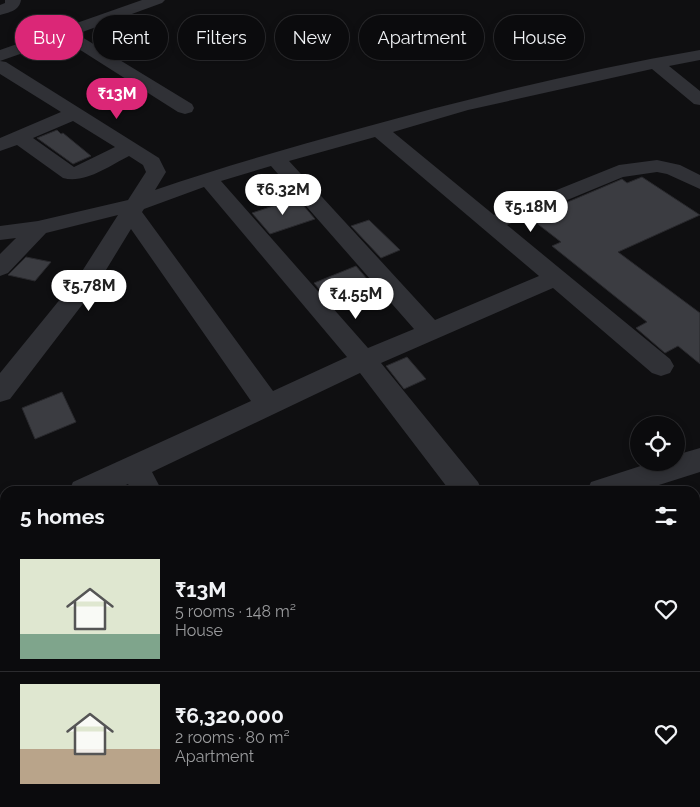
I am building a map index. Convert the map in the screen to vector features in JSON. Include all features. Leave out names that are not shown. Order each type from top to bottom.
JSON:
[{"type":"street","points":[[83,26],[157,0]]},
{"type":"street","points":[[83,45],[185,108]]},
{"type":"street","points":[[0,56],[15,51]]},
{"type":"street","points":[[1,232],[38,228],[134,208],[208,179],[275,158],[378,129],[550,85],[655,63],[698,58]]},
{"type":"street","points":[[655,63],[700,100]]},
{"type":"street","points":[[0,66],[152,162],[156,172],[87,282],[0,392]]},
{"type":"street","points":[[0,145],[75,113]]},
{"type":"street","points":[[378,129],[661,366]]},
{"type":"street","points":[[20,137],[70,174],[79,173],[130,148]]},
{"type":"street","points":[[275,158],[431,332]]},
{"type":"street","points":[[491,224],[619,171],[658,166],[673,169],[700,182]]},
{"type":"street","points":[[208,179],[364,360],[463,486]]},
{"type":"street","points":[[134,208],[269,406]]},
{"type":"street","points":[[0,268],[38,228]]},
{"type":"street","points":[[108,486],[141,479],[269,406],[364,360],[556,278]]},
{"type":"street","points":[[618,486],[700,460]]},
{"type":"building","points":[[57,130],[91,156],[73,164],[37,138]]},
{"type":"building","points":[[642,177],[700,215],[618,252],[700,313],[700,364],[678,346],[665,353],[636,328],[647,322],[552,246],[561,242],[530,218],[622,179],[627,183]]},
{"type":"building","points":[[297,198],[315,219],[270,234],[252,213]]},
{"type":"building","points":[[369,220],[400,250],[381,258],[351,226]]},
{"type":"building","points":[[26,257],[51,262],[35,281],[8,275]]},
{"type":"building","points":[[356,266],[373,286],[331,303],[314,283]]},
{"type":"building","points":[[407,357],[426,379],[404,389],[386,366]]},
{"type":"building","points":[[62,392],[76,422],[35,439],[22,408]]}]
